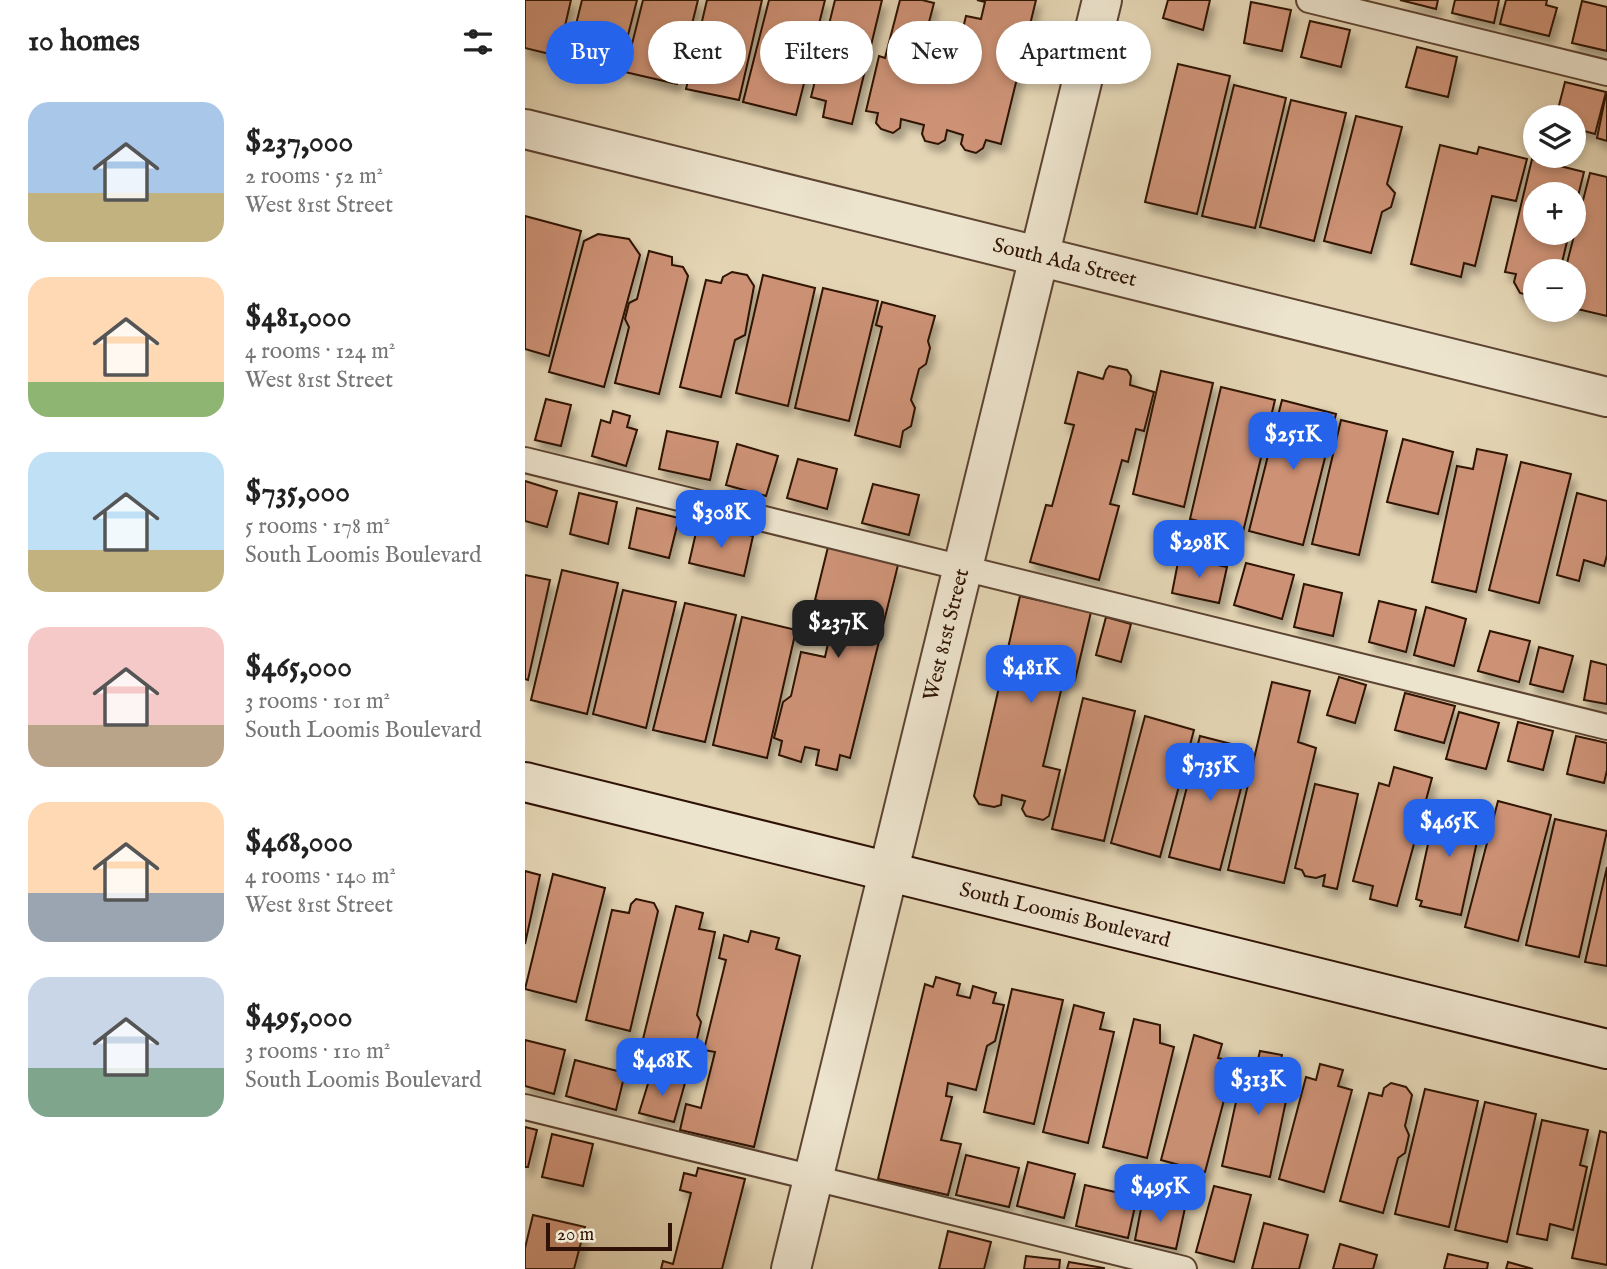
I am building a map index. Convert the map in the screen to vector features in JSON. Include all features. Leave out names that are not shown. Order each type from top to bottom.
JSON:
[{"type":"street","name":"West 81st Street","points":[[791,1269],[1103,0]]},
{"type":"street","name":"South Ada Street","points":[[525,129],[1607,397]]},
{"type":"street","name":"South Loomis Boulevard","points":[[525,782],[1607,1049]]},
{"type":"lane","points":[[1309,0],[1607,73]]},
{"type":"lane","points":[[525,460],[1607,727]]},
{"type":"lane","points":[[525,1107],[1184,1269]]},
{"type":"building","points":[[525,0],[571,0],[566,21],[546,21],[546,53],[525,48]]},
{"type":"building","points":[[582,0],[637,0],[632,21],[577,21]]},
{"type":"building","points":[[643,0],[698,0],[693,21],[648,21],[648,77],[634,74],[634,36]]},
{"type":"building","points":[[707,0],[762,0],[746,70],[746,21],[702,21]]},
{"type":"building","points":[[769,0],[825,0],[820,21],[764,21]]},
{"type":"building","points":[[835,0],[882,0],[873,37],[873,21],[830,21]]},
{"type":"building","points":[[900,0],[934,3],[929,21],[895,21]]},
{"type":"building","points":[[977,0],[1036,0],[1031,21],[996,21],[996,84],[1016,84],[1001,144],[986,140],[983,148],[976,153],[965,150],[961,144],[963,135],[947,130],[945,140],[938,144],[925,141],[922,134],[924,125],[901,119],[900,128],[893,133],[881,129],[876,123],[878,113],[866,111],[879,56],[885,58],[887,50],[887,84],[982,84],[982,21],[965,21],[966,16],[981,19],[985,2]]},
{"type":"building","points":[[1168,0],[1210,0],[1203,30],[1163,18]]},
{"type":"building","points":[[1400,0],[1438,0],[1436,9]]},
{"type":"building","points":[[1455,0],[1499,0],[1494,23],[1452,13]]},
{"type":"building","points":[[1506,0],[1547,0],[1546,5],[1557,8],[1549,36],[1500,24]]},
{"type":"building","points":[[1582,1],[1607,7],[1607,51],[1572,43]]},
{"type":"building","points":[[1251,2],[1291,10],[1282,51],[1244,43]]},
{"type":"building","points":[[1310,21],[1350,30],[1341,67],[1301,57]]},
{"type":"building","points":[[760,35],[760,84],[804,84],[796,115],[743,102]]},
{"type":"building","points":[[1417,47],[1457,57],[1448,97],[1406,87]]},
{"type":"building","points":[[1178,64],[1230,76],[1197,214],[1145,202]]},
{"type":"building","points":[[1565,82],[1606,92],[1595,134],[1586,132],[1586,105],[1559,105]]},
{"type":"building","points":[[687,84],[743,84],[739,100],[686,89]]},
{"type":"building","points":[[814,84],[862,84],[852,124],[823,117],[826,101],[811,97]]},
{"type":"building","points":[[1234,85],[1286,98],[1255,228],[1202,216]]},
{"type":"building","points":[[1607,94],[1607,141],[1597,138]]},
{"type":"building","points":[[1291,100],[1346,113],[1314,241],[1260,227]]},
{"type":"building","points":[[1356,116],[1402,127],[1387,184],[1395,193],[1391,207],[1382,212],[1371,253],[1324,241]]},
{"type":"building","points":[[1440,145],[1477,154],[1479,147],[1523,158],[1525,168],[1516,201],[1492,196],[1475,266],[1464,263],[1461,277],[1411,264]]},
{"type":"building","points":[[1530,168],[1568,168],[1584,172],[1582,182],[1527,182]]},
{"type":"building","points":[[1590,173],[1607,177],[1607,316],[1586,311],[1586,259],[1568,259],[1572,245],[1586,245],[1586,189]]},
{"type":"building","points":[[1523,197],[1523,245],[1566,245],[1563,259],[1523,259],[1523,294],[1514,282],[1516,274],[1505,272]]},
{"type":"building","points":[[525,216],[581,231],[549,356],[525,349]]},
{"type":"building","points":[[598,234],[629,239],[640,255],[604,387],[549,372],[584,241]]},
{"type":"building","points":[[649,251],[672,257],[672,265],[683,267],[688,276],[659,394],[615,383],[629,327],[625,319],[629,303],[637,299]]},
{"type":"building","points":[[732,272],[747,275],[754,286],[745,335],[735,340],[721,397],[680,387],[706,280],[721,283],[723,277]]},
{"type":"building","points":[[763,275],[815,288],[788,406],[736,393]]},
{"type":"building","points":[[823,288],[878,301],[849,421],[795,408]]},
{"type":"building","points":[[882,302],[935,316],[928,341],[930,348],[926,364],[919,369],[911,400],[915,408],[911,426],[903,431],[900,447],[855,435],[882,327],[876,325]]},
{"type":"building","points":[[1109,366],[1127,370],[1131,376],[1130,385],[1154,392],[1144,431],[1136,429],[1128,462],[1122,460],[1110,504],[1119,506],[1099,580],[1030,562],[1046,505],[1052,506],[1074,425],[1065,423],[1078,372],[1103,379]]},
{"type":"building","points":[[1161,371],[1213,383],[1184,507],[1133,494]]},
{"type":"building","points":[[1221,387],[1275,400],[1243,532],[1190,519]]},
{"type":"building","points":[[546,399],[571,405],[561,446],[535,440]]},
{"type":"building","points":[[1282,400],[1336,414],[1303,545],[1249,531]]},
{"type":"building","points":[[613,411],[630,416],[627,427],[637,430],[626,466],[592,456],[601,420],[610,423]]},
{"type":"building","points":[[1341,420],[1387,431],[1359,555],[1312,544]]},
{"type":"building","points":[[667,431],[718,442],[710,480],[659,469]]},
{"type":"building","points":[[1403,439],[1453,452],[1438,514],[1387,502]]},
{"type":"building","points":[[737,444],[778,456],[766,496],[726,485]]},
{"type":"building","points":[[1477,449],[1507,455],[1476,592],[1432,582],[1457,466],[1473,469]]},
{"type":"building","points":[[798,459],[837,469],[827,509],[787,498]]},
{"type":"building","points":[[1521,462],[1571,474],[1539,603],[1489,590]]},
{"type":"building","points":[[525,481],[557,491],[547,527],[525,521]]},
{"type":"building","points":[[873,484],[919,495],[909,535],[862,523]]},
{"type":"building","points":[[579,493],[617,502],[608,544],[570,534]]},
{"type":"building","points":[[1577,493],[1607,501],[1607,555],[1604,566],[1584,560],[1579,581],[1557,575]]},
{"type":"building","points":[[637,508],[679,518],[669,558],[629,548]]},
{"type":"building","points":[[698,524],[753,536],[744,576],[689,563]]},
{"type":"building","points":[[828,547],[898,565],[850,758],[840,755],[837,770],[816,765],[819,750],[805,747],[801,762],[779,755],[782,741],[774,738],[783,702],[791,696],[801,652],[825,657],[828,644],[822,642],[832,604],[815,600]]},
{"type":"building","points":[[1179,557],[1227,567],[1219,603],[1172,593]]},
{"type":"building","points":[[1246,563],[1294,575],[1282,619],[1234,605]]},
{"type":"building","points":[[562,570],[618,583],[587,714],[531,700]]},
{"type":"building","points":[[525,575],[550,580],[528,680],[525,679]]},
{"type":"building","points":[[1304,584],[1342,593],[1333,636],[1294,627]]},
{"type":"building","points":[[623,590],[676,602],[646,728],[593,714]]},
{"type":"building","points":[[1020,596],[1091,612],[1075,680],[1064,678],[1043,766],[1060,770],[1049,816],[1043,820],[1026,816],[1022,809],[1025,801],[1002,795],[1001,805],[994,807],[979,804],[974,796]]},
{"type":"building","points":[[1379,601],[1416,610],[1406,652],[1369,642]]},
{"type":"building","points":[[685,603],[736,615],[705,742],[653,730]]},
{"type":"building","points":[[1426,607],[1466,619],[1454,666],[1414,655]]},
{"type":"building","points":[[742,617],[796,630],[767,758],[713,745]]},
{"type":"building","points":[[1106,617],[1131,624],[1121,662],[1096,655]]},
{"type":"building","points":[[1490,631],[1530,641],[1519,682],[1478,671]]},
{"type":"building","points":[[1539,647],[1573,656],[1563,692],[1530,684]]},
{"type":"building","points":[[1591,661],[1607,665],[1607,704],[1584,700]]},
{"type":"building","points":[[1339,677],[1366,685],[1355,723],[1327,715]]},
{"type":"building","points":[[1272,682],[1310,691],[1298,742],[1316,748],[1284,883],[1228,870]]},
{"type":"building","points":[[1405,693],[1455,706],[1444,743],[1395,730]]},
{"type":"building","points":[[1083,698],[1135,711],[1104,841],[1052,829]]},
{"type":"building","points":[[1459,712],[1499,723],[1486,769],[1446,759]]},
{"type":"building","points":[[1145,716],[1194,730],[1160,857],[1111,843]]},
{"type":"building","points":[[1518,722],[1553,731],[1543,770],[1508,761]]},
{"type":"building","points":[[1200,736],[1251,749],[1220,870],[1169,857]]},
{"type":"building","points":[[1576,736],[1607,743],[1604,783],[1567,774]]},
{"type":"building","points":[[1394,767],[1432,778],[1397,906],[1370,899],[1373,886],[1353,881],[1379,783],[1389,786]]},
{"type":"building","points":[[1315,784],[1358,794],[1337,889],[1323,886],[1325,875],[1316,878],[1305,876],[1302,870],[1295,868]]},
{"type":"building","points":[[1498,801],[1551,815],[1518,941],[1465,927]]},
{"type":"building","points":[[1437,803],[1483,814],[1461,915],[1420,906],[1422,901],[1416,899]]},
{"type":"building","points":[[1555,819],[1607,831],[1579,957],[1526,945]]},
{"type":"building","points":[[1607,867],[1607,966],[1585,962]]},
{"type":"building","points":[[525,871],[540,875],[525,944]]},
{"type":"building","points":[[553,874],[605,888],[576,1002],[525,989]]},
{"type":"building","points":[[636,899],[654,903],[658,911],[630,1031],[586,1020],[612,910],[629,913],[631,904]]},
{"type":"building","points":[[676,906],[703,913],[699,929],[715,932],[697,1015],[701,1022],[692,1060],[641,1047]]},
{"type":"building","points":[[751,931],[779,938],[776,949],[800,956],[754,1147],[680,1130],[686,1104],[701,1108],[715,1052],[704,1050],[726,960],[719,958],[724,935],[748,942]]},
{"type":"building","points":[[936,977],[960,984],[957,995],[970,998],[973,986],[996,993],[993,1003],[1004,1005],[995,1041],[987,1046],[976,1090],[948,1083],[946,1096],[952,1097],[941,1140],[961,1144],[948,1195],[878,1179],[925,984],[933,987]]},
{"type":"building","points":[[1012,989],[1063,1000],[1034,1124],[984,1112]]},
{"type":"building","points":[[1074,1005],[1104,1013],[1100,1029],[1114,1032],[1088,1143],[1043,1132]]},
{"type":"building","points":[[1134,1019],[1160,1025],[1160,1043],[1174,1047],[1147,1158],[1103,1147]]},
{"type":"building","points":[[1194,1035],[1222,1044],[1218,1058],[1234,1062],[1205,1172],[1161,1160]]},
{"type":"building","points":[[525,1040],[565,1050],[554,1094],[525,1086]]},
{"type":"building","points":[[1260,1051],[1282,1055],[1278,1073],[1291,1077],[1270,1177],[1222,1166],[1244,1065],[1256,1068]]},
{"type":"building","points":[[575,1060],[625,1073],[616,1110],[566,1096]]},
{"type":"building","points":[[1320,1064],[1343,1070],[1338,1086],[1352,1090],[1324,1192],[1279,1179],[1306,1077],[1316,1080]]},
{"type":"building","points":[[651,1074],[685,1083],[674,1122],[639,1113]]},
{"type":"building","points":[[1391,1083],[1406,1087],[1412,1095],[1405,1126],[1409,1135],[1405,1153],[1398,1158],[1383,1213],[1340,1201],[1369,1093],[1382,1096],[1384,1088]]},
{"type":"building","points":[[1425,1089],[1478,1101],[1449,1227],[1395,1214]]},
{"type":"building","points":[[1485,1102],[1536,1114],[1507,1242],[1455,1230]]},
{"type":"building","points":[[1542,1120],[1588,1130],[1580,1165],[1587,1167],[1573,1230],[1550,1224],[1547,1240],[1517,1234]]},
{"type":"building","points":[[525,1127],[537,1130],[528,1167],[525,1167]]},
{"type":"building","points":[[1600,1131],[1607,1133],[1607,1265],[1572,1258]]},
{"type":"building","points":[[552,1134],[593,1144],[583,1186],[542,1177]]},
{"type":"building","points":[[966,1155],[1019,1168],[1009,1207],[956,1195]]},
{"type":"building","points":[[1028,1162],[1075,1174],[1064,1218],[1017,1206]]},
{"type":"building","points":[[698,1168],[745,1179],[722,1269],[661,1269],[663,1261],[673,1264],[691,1193],[680,1190],[684,1173],[696,1176]]},
{"type":"building","points":[[1085,1185],[1137,1197],[1128,1238],[1076,1226]]},
{"type":"building","points":[[1214,1186],[1251,1195],[1234,1262],[1196,1252]]},
{"type":"building","points":[[1143,1198],[1185,1208],[1176,1249],[1135,1240]]},
{"type":"building","points":[[533,1215],[585,1227],[574,1269],[525,1269],[525,1248]]},
{"type":"building","points":[[1264,1223],[1308,1235],[1299,1269],[1252,1269]]},
{"type":"building","points":[[948,1231],[991,1242],[984,1269],[939,1269]]},
{"type":"building","points":[[1340,1244],[1377,1255],[1373,1269],[1333,1269]]},
{"type":"building","points":[[1448,1254],[1488,1263],[1487,1269],[1444,1269]]},
{"type":"building","points":[[1026,1256],[1060,1260],[1059,1269],[1024,1269]]},
{"type":"building","points":[[1069,1262],[1104,1268],[1104,1269],[1067,1269]]},
{"type":"building","points":[[1508,1262],[1533,1269],[1506,1269]]}]
